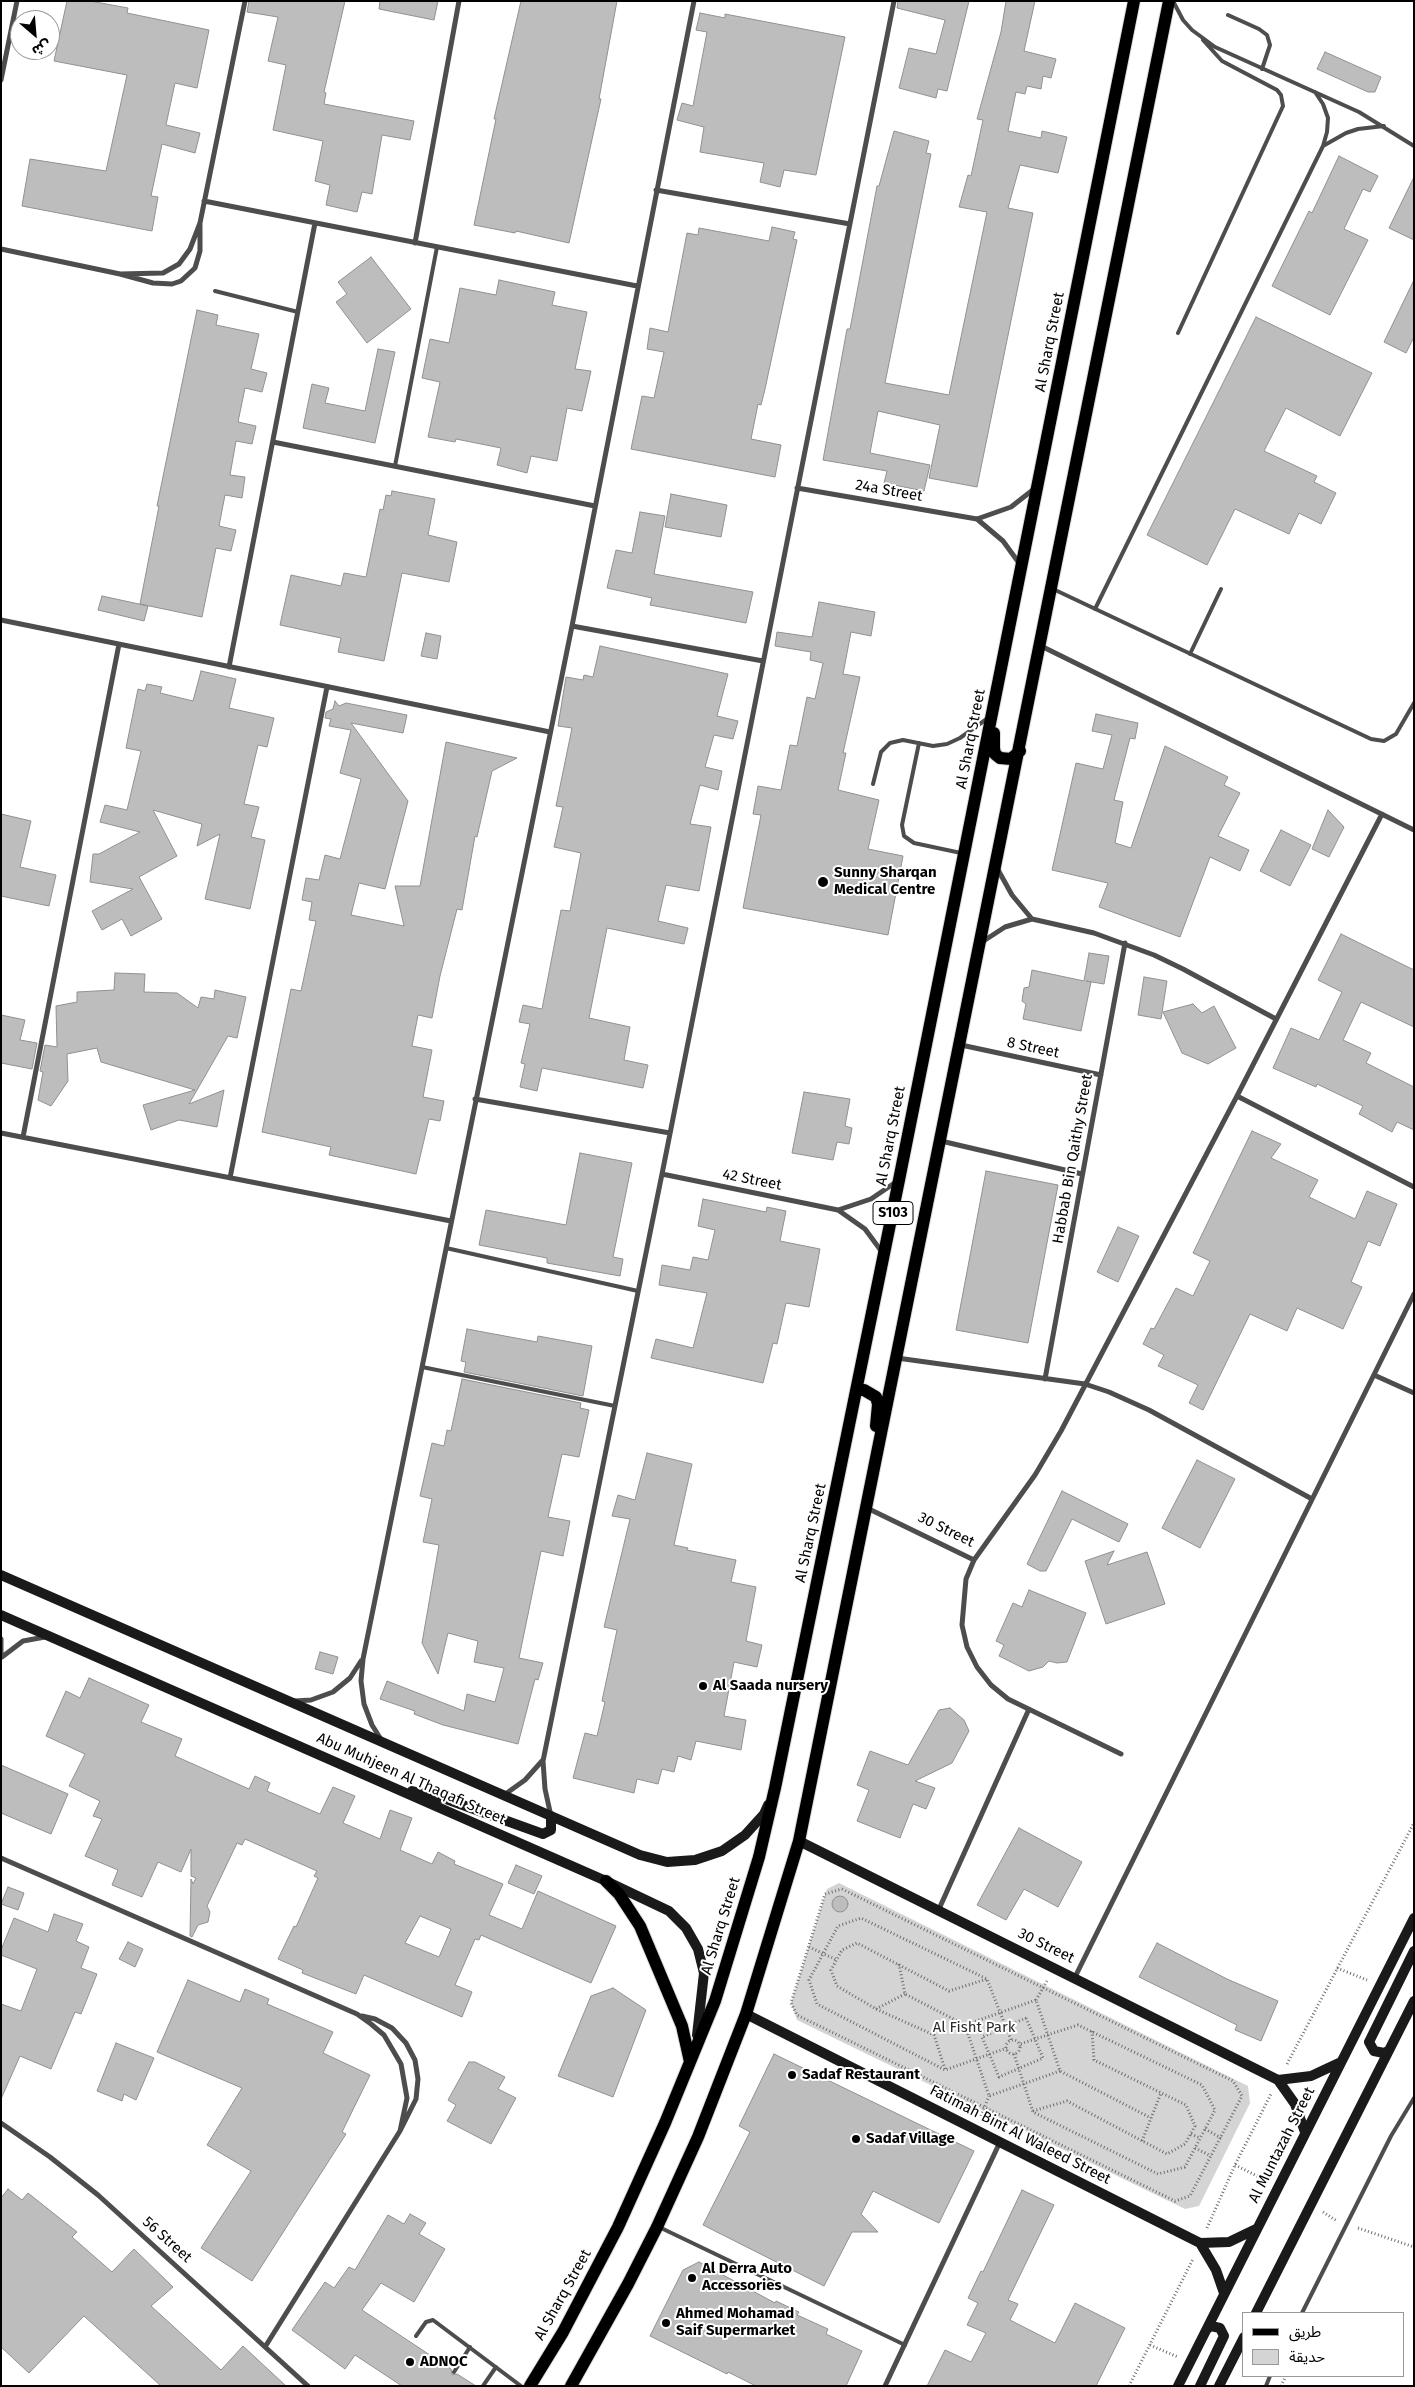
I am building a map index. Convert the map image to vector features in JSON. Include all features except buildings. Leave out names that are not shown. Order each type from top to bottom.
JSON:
[{"type":"main road","name":"Al Sharq Street","points":[[530,2386],[563,2332],[618,2227],[690,2063],[716,2001],[759,1857],[775,1788],[899,1180],[1134,1]]},
{"type":"main road","name":"S103","points":[[571,2385],[628,2284],[698,2137],[746,2014],[799,1841],[961,1045],[1169,1]]},
{"type":"main road","points":[[993,711],[996,754],[1000,758],[1012,759],[1020,751]]},
{"type":"main road","points":[[856,1390],[871,1392],[878,1404],[868,1502]]},
{"type":"main road","points":[[606,1881],[625,1902],[640,1926],[682,2026],[690,2063]]},
{"type":"street","points":[[1,80],[17,1]]},
{"type":"street","points":[[1,249],[120,274],[162,285],[181,281],[195,268],[198,260],[200,222],[245,1]]},
{"type":"street","points":[[415,243],[459,1]]},
{"type":"street","points":[[384,1744],[372,1725],[364,1704],[361,1682],[363,1659],[572,626],[694,1]]},
{"type":"street","points":[[398,1789],[434,1796],[543,1834],[551,1830],[551,1816],[545,1789],[543,1760],[662,1174],[894,1]]},
{"type":"street","points":[[656,190],[850,224]]},
{"type":"street","points":[[204,201],[637,286]]},
{"type":"street","points":[[120,274],[163,273],[172,270],[186,257],[200,222]]},
{"type":"street","points":[[229,667],[315,223]]},
{"type":"street","points":[[272,442],[595,506]]},
{"type":"street","name":"24a Street","points":[[977,519],[1011,507],[1039,484]]},
{"type":"street","name":"24a Street","points":[[798,488],[977,519],[1003,540],[1022,569]]},
{"type":"street","points":[[1,620],[550,732]]},
{"type":"street","points":[[572,626],[763,661]]},
{"type":"street","points":[[23,1137],[119,644]]},
{"type":"street","points":[[1041,646],[1414,830]]},
{"type":"street","points":[[230,1178],[327,687]]},
{"type":"street","points":[[974,1560],[1035,1476],[1237,1096],[1382,814]]},
{"type":"street","points":[[996,868],[1012,895],[1032,919]]},
{"type":"street","points":[[981,943],[1005,926],[1032,919],[1094,933],[1124,943],[1183,969],[1276,1019]]},
{"type":"street","name":"Habbab Bin Qaithy Street","points":[[1045,1379],[1124,943]]},
{"type":"street","name":"8 Street","points":[[961,1045],[1101,1075]]},
{"type":"street","points":[[1237,1096],[1414,1187]]},
{"type":"street","points":[[475,1099],[670,1133]]},
{"type":"street","points":[[1,1133],[451,1222]]},
{"type":"street","points":[[941,1141],[1082,1174]]},
{"type":"street","name":"42 Street","points":[[662,1174],[838,1210],[865,1229],[884,1254]]},
{"type":"street","points":[[838,1210],[871,1198],[899,1180]]},
{"type":"street","points":[[1075,1977],[1414,1294]]},
{"type":"street","points":[[897,1358],[1085,1384],[1136,1403],[1312,1499]]},
{"type":"street","points":[[1374,1374],[1414,1393]]},
{"type":"street","name":"30 Street","points":[[868,1502],[974,1560],[966,1579],[963,1596],[962,1625],[967,1647],[977,1667],[991,1685],[1008,1699],[1121,1754]]},
{"type":"street","name":"Abu Muhjeen Al Thaqafi Street","points":[[1,1576],[640,1856],[667,1862],[695,1860],[722,1851],[745,1835],[764,1814],[775,1788]]},
{"type":"street","name":"Abu Muhjeen Al Thaqafi Street","points":[[1,1615],[606,1881],[669,1911],[686,1928],[698,1949],[704,1973],[695,2051]]},
{"type":"street","points":[[1,1657],[23,1641],[36,1637],[50,1636]]},
{"type":"street","points":[[1,1639],[1,1657]]},
{"type":"street","points":[[288,1701],[311,1700],[333,1692],[350,1678],[363,1659]]},
{"type":"street","points":[[939,1909],[1029,1709]]},
{"type":"street","points":[[504,1796],[525,1780],[543,1760]]},
{"type":"street","name":"30 Street","points":[[799,1841],[939,1909],[1278,2080],[1295,2104],[1306,2132]]},
{"type":"street","points":[[1,1858],[357,2014],[375,2019],[392,2028],[406,2043],[415,2060],[418,2079],[416,2099],[400,2131],[266,2347]]},
{"type":"street","name":"Al Muntazah Street","points":[[1178,2386],[1414,1918]]},
{"type":"street","points":[[1388,2051],[1384,2053],[1374,2051],[1369,2042],[1414,1951]]},
{"type":"street","points":[[1257,2312],[1414,2001]]},
{"type":"street","points":[[357,2014],[384,2035],[401,2064],[407,2098],[400,2131]]},
{"type":"street","name":"Fatimah Bint Al Waleed Street","points":[[746,2014],[1200,2243],[1229,2242],[1256,2229]]},
{"type":"street","points":[[1278,2080],[1311,2076],[1341,2062]]},
{"type":"street","name":"56 Street","points":[[1,2123],[50,2157],[98,2195],[308,2386]]},
{"type":"street","points":[[885,2386],[1000,2142]]},
{"type":"street","points":[[1200,2243],[1216,2270],[1224,2293]]},
{"type":"street","points":[[1200,2386],[1224,2336],[1220,2328],[1211,2326],[1206,2329]]},
{"type":"street","points":[[1219,2386],[1242,2341]]},
{"type":"lane","points":[[1173,1],[1183,20],[1222,61],[1277,90],[1281,95],[1283,106],[1178,333]]},
{"type":"lane","points":[[1228,15],[1259,29],[1267,35],[1270,45],[1262,69]]},
{"type":"lane","points":[[1203,40],[1385,126],[1414,146]]},
{"type":"lane","points":[[1095,609],[1323,146],[1328,118],[1323,104],[1315,92]]},
{"type":"lane","points":[[1323,146],[1352,131],[1385,126]]},
{"type":"lane","points":[[395,466],[437,247]]},
{"type":"lane","points":[[215,291],[298,312]]},
{"type":"lane","points":[[1052,589],[1377,741],[1384,741],[1396,734],[1414,703]]},
{"type":"lane","points":[[1190,654],[1221,589]]},
{"type":"lane","points":[[873,784],[885,747],[897,740],[940,746],[954,742],[993,711]]},
{"type":"lane","points":[[919,743],[902,825],[904,836],[914,843],[964,854]]},
{"type":"lane","points":[[446,1248],[638,1291]]},
{"type":"lane","points":[[422,1367],[615,1406]]},
{"type":"lane","points":[[1303,2312],[1391,2136],[1414,2098]]},
{"type":"lane","points":[[657,2226],[905,2345]]},
{"type":"lane","points":[[416,2336],[426,2322],[433,2320],[521,2386]]},
{"type":"lane","points":[[454,2372],[470,2347]]},
{"type":"lane","points":[[482,2386],[496,2367]]},
{"type":"path","points":[[1278,2080],[1414,1823]]},
{"type":"path","points":[[842,1889],[1043,1989],[1233,2081],[1242,2096],[1190,2196],[1175,2201],[797,2015],[792,2003],[826,1894],[842,1889]]},
{"type":"path","points":[[861,1918],[987,1979],[1011,2040],[1007,2048],[945,2070],[817,2004],[809,1980],[823,1954],[838,1926],[861,1918]]},
{"type":"path","points":[[945,2070],[934,2035],[876,2009],[837,1986],[831,1970],[842,1950],[857,1943],[949,1991],[987,1979]]},
{"type":"path","points":[[809,1947],[836,1960]]},
{"type":"path","points":[[899,1964],[905,1994]]},
{"type":"path","points":[[965,2025],[1036,2000],[1055,1967]]},
{"type":"path","points":[[1337,1968],[1380,1985]]},
{"type":"path","points":[[905,1994],[965,2025],[989,2096],[975,2129]]},
{"type":"path","points":[[876,2009],[905,1994]]},
{"type":"path","points":[[1036,2000],[1060,2071],[1151,2118]]},
{"type":"path","points":[[1026,2018],[1035,2039],[1043,2058],[999,2077],[982,2037],[1026,2018]]},
{"type":"path","points":[[1014,2054],[1033,2112],[1158,2174],[1185,2167],[1215,2110],[1202,2085],[1078,2025],[1020,2044]]},
{"type":"path","points":[[1033,2112],[1067,2101],[1167,2154],[1185,2144],[1194,2126],[1186,2105],[1094,2060],[1092,2031]]},
{"type":"path","points":[[1011,2040],[1020,2044]]},
{"type":"path","points":[[1014,2054],[1020,2050],[1020,2044]]},
{"type":"path","points":[[1007,2048],[1008,2052],[1014,2054]]},
{"type":"path","points":[[989,2096],[1060,2071]]},
{"type":"path","points":[[1142,2141],[1161,2093]]},
{"type":"path","points":[[1204,2129],[1221,2138]]},
{"type":"path","points":[[1191,2134],[1200,2138]]},
{"type":"path","points":[[1195,2148],[1212,2156]]},
{"type":"path","points":[[1360,2228],[1414,2247]]},
{"type":"path","points":[[1150,2345],[1190,2362]]},
{"type":"green space","name":"Al Fisht Park","points":[[839,1883],[1248,2086],[1250,2103],[1199,2206],[1185,2209],[797,2020],[791,2003],[827,1889]]},
{"type":"place","name":"Sunny Sharqan Medical Centre","points":[[823,882]]},
{"type":"place","name":"Al Saada nursery","points":[[703,1686]]},
{"type":"place","name":"Sadaf Restaurant","points":[[792,2075]]},
{"type":"place","name":"Sadaf Village","points":[[856,2139]]},
{"type":"place","name":"Al Derra Auto Accessories","points":[[692,2278]]},
{"type":"place","name":"Ahmed Mohamad Saif Supermarket","points":[[666,2323]]},
{"type":"place","name":"ADNOC","points":[[410,2362]]}]
